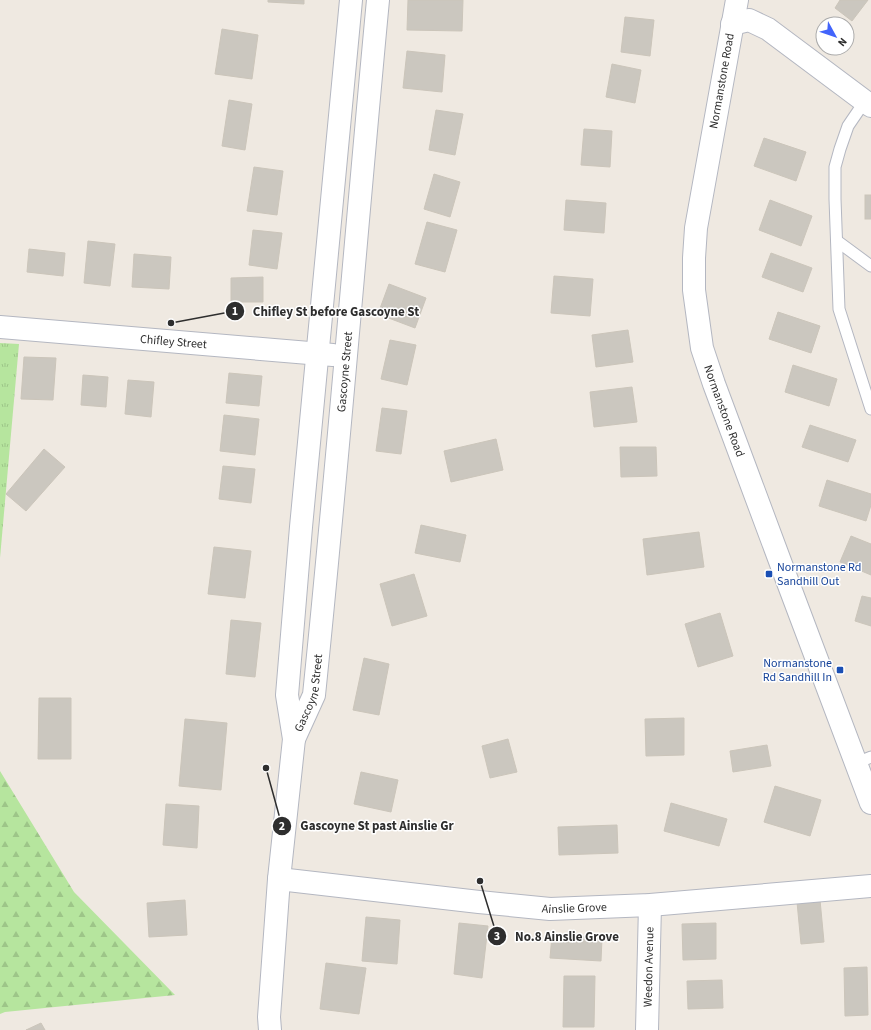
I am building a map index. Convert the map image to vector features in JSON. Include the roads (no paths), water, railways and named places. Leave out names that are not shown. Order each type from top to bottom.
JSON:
[{"type":"street","name":"Gascoyne Street","points":[[270,1030],[269,1017],[279,878],[294,739],[287,695],[302,519],[351,0]]},
{"type":"street","name":"Gascoyne Street","points":[[294,739],[314,695],[378,0]]},
{"type":"street","name":"Normanstone Road","points":[[736,0],[696,228],[694,290],[702,348],[714,384],[864,760],[871,802]]},
{"type":"street","points":[[732,24],[749,20],[768,29],[868,103]]},
{"type":"street","name":"Chifley Street","points":[[0,327],[346,356]]},
{"type":"street","name":"Ainslie Grove","points":[[279,878],[550,909],[650,905],[871,886]]},
{"type":"street","name":"Weedon Avenue","points":[[647,1030],[650,905]]},
{"type":"lane","points":[[868,103],[848,126],[840,149],[835,167],[835,199],[839,309],[871,409]]},
{"type":"lane","points":[[837,241],[871,266]]},
{"type":"place","name":"Chifley St before Gascoyne St","points":[[171,323]]},
{"type":"place","name":"Normanstone Rd Sandhill Out","points":[[769,574]]},
{"type":"place","name":"Normanstone Rd Sandhill In","points":[[840,670]]},
{"type":"place","name":"Gascoyne St past Ainslie Gr","points":[[266,768]]},
{"type":"place","name":"No.8 Ainslie Grove","points":[[480,881]]}]
